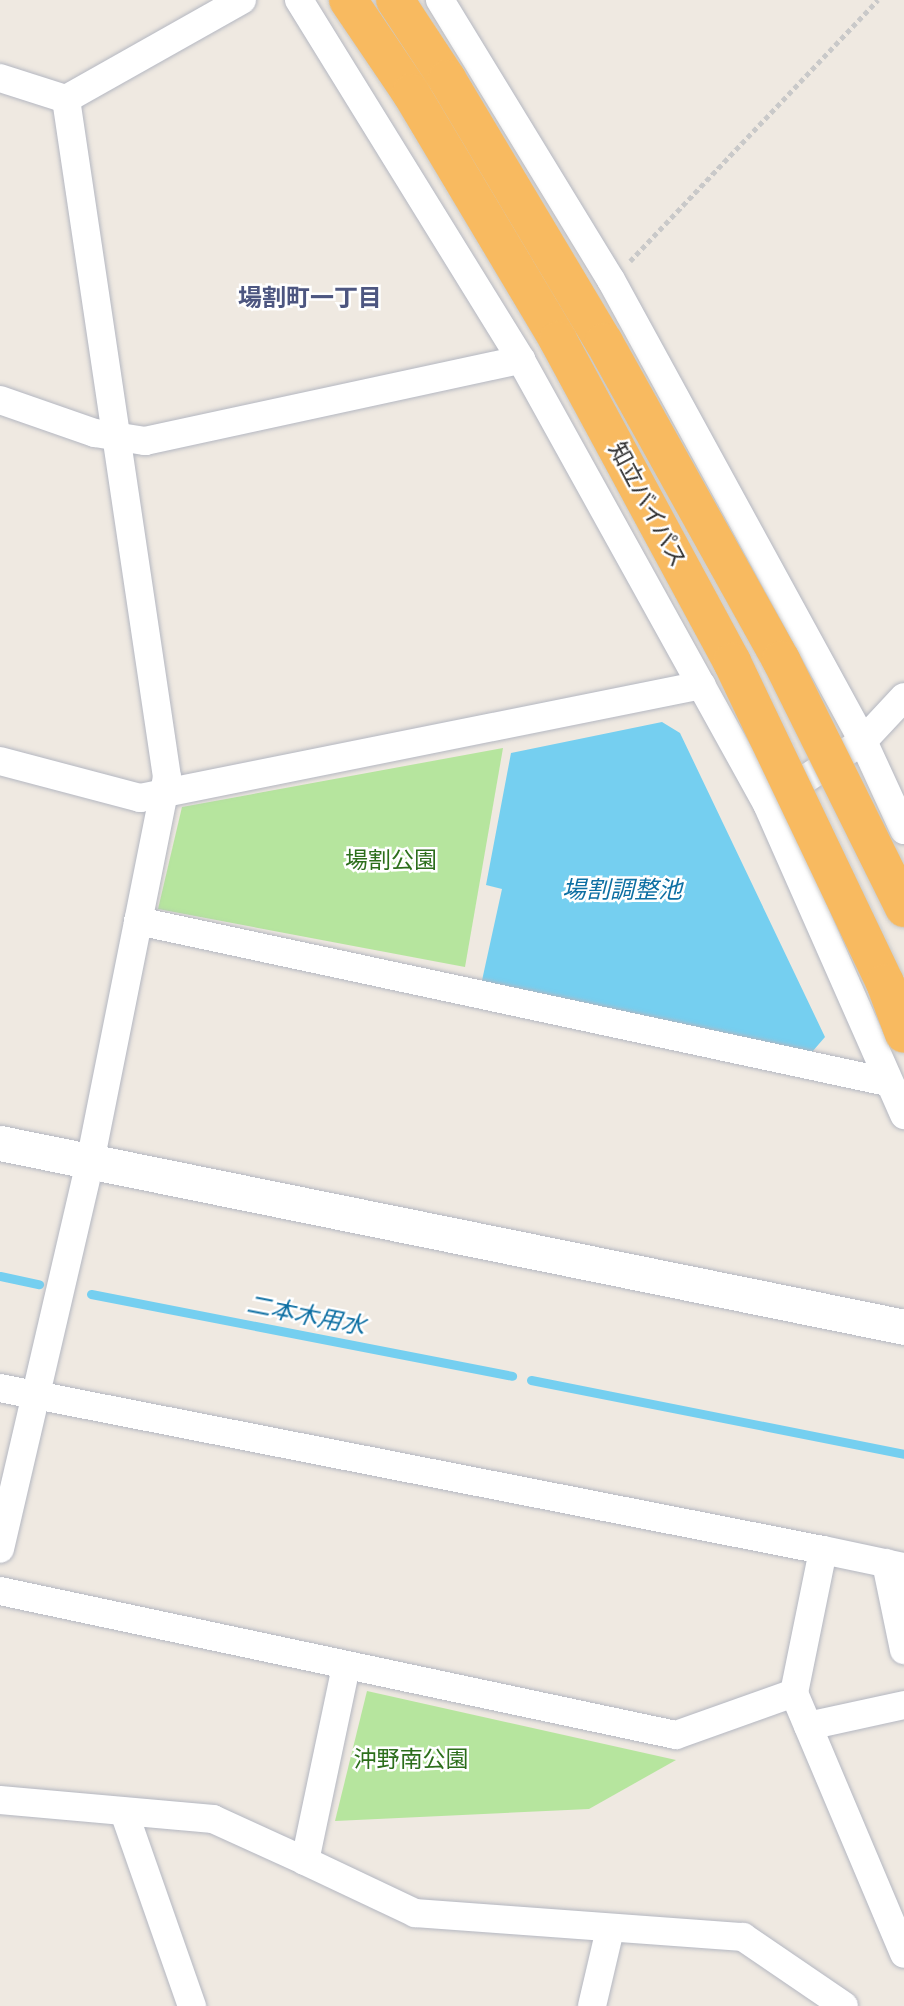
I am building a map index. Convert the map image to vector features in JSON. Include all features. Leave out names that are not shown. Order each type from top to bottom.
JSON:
[{"type":"highway","name":"知立バイパス","points":[[348,0],[411,93],[558,340],[719,638],[885,983],[904,1034]]},
{"type":"highway","name":"知立バイパス","points":[[395,0],[447,79],[604,342],[781,660],[904,908]]},
{"type":"street","points":[[0,78],[66,99],[242,0]]},
{"type":"street","points":[[299,0],[522,360],[767,804],[887,1082],[904,1115]]},
{"type":"street","points":[[440,0],[611,281],[863,741],[904,830]]},
{"type":"street","points":[[0,1549],[90,1161],[167,777],[66,99]]},
{"type":"street","points":[[0,400],[117,438],[145,441],[522,360]]},
{"type":"street","points":[[0,761],[140,798],[702,685]]},
{"type":"street","points":[[767,804],[863,741],[904,697]]},
{"type":"street","points":[[138,921],[887,1082]]},
{"type":"street","points":[[0,1143],[904,1327]]},
{"type":"street","points":[[0,1388],[895,1565],[904,1650]]},
{"type":"street","points":[[823,1550],[794,1693],[904,1954]]},
{"type":"street","points":[[0,1591],[346,1667],[676,1735],[794,1693]]},
{"type":"street","points":[[304,1861],[346,1667]]},
{"type":"street","points":[[808,1726],[904,1705]]},
{"type":"street","points":[[0,1800],[213,1819],[415,1913],[743,1937],[844,2006]]},
{"type":"street","points":[[124,1812],[192,2006]]},
{"type":"street","points":[[592,2006],[610,1928]]},
{"type":"path","points":[[611,281],[878,0]]},
{"type":"green space","name":"場割公園","points":[[503,748],[465,967],[158,909],[182,807]]},
{"type":"green space","name":"沖野南公園","points":[[367,1691],[676,1760],[589,1809],[335,1821]]},
{"type":"water","name":"場割調整池","points":[[662,722],[680,733],[825,1037],[812,1052],[481,985],[502,889],[486,885],[511,753]]},
{"type":"waterway","name":"二本木用水","points":[[0,1276],[39,1284]]},
{"type":"waterway","name":"二本木用水","points":[[91,1294],[512,1376]]},
{"type":"waterway","name":"二本木用水","points":[[531,1380],[904,1454]]},
{"type":"district","name":"場割町一丁目","points":[[310,299]]}]
